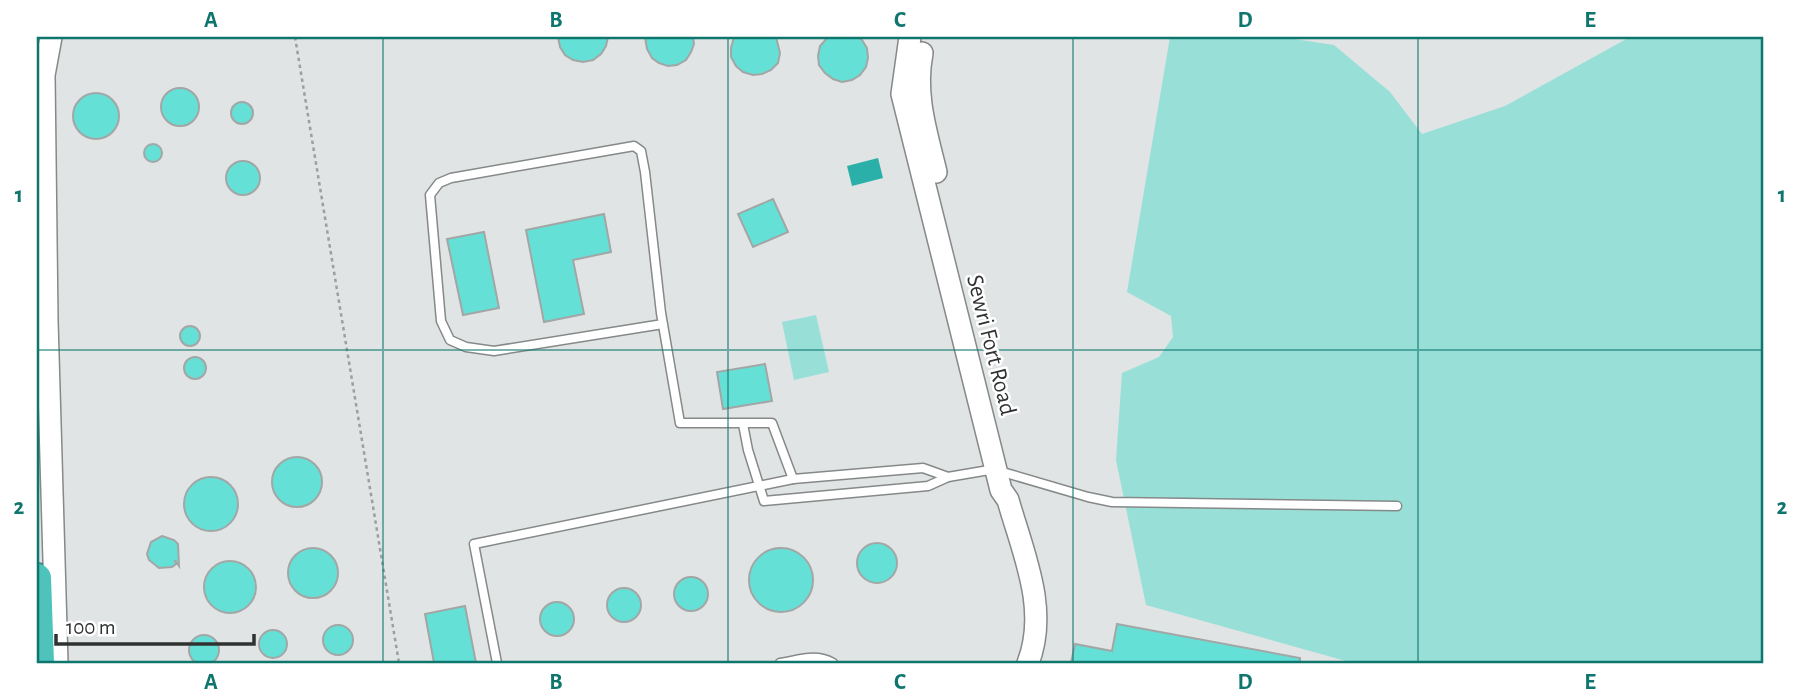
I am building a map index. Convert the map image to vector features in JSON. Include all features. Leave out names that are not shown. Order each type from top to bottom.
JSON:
[{"type":"highway","points":[[37,578],[40,663]]},
{"type":"street","points":[[51,37],[44,75],[47,321],[57,663]]},
{"type":"street","name":"Sewri Fort Road","points":[[910,37],[902,94],[929,174],[1001,471],[1001,491],[1008,500],[1037,602],[1035,646],[1028,663]]},
{"type":"street","points":[[925,37],[918,74],[929,174]]},
{"type":"lane","points":[[663,324],[494,351],[466,347],[450,340],[441,321],[430,195],[439,183],[451,178],[634,146],[641,151],[663,324],[680,423],[772,423],[793,479]]},
{"type":"lane","points":[[743,424],[764,501],[928,486],[948,477],[1001,471],[1112,502],[1397,506]]},
{"type":"lane","points":[[497,663],[474,544],[793,479],[923,468],[948,477]]},
{"type":"lane","points":[[780,663],[813,657],[824,658],[832,663]]},
{"type":"path","points":[[295,37],[400,663]]},
{"type":"shaded area","points":[[1170,37],[1281,37],[1334,45],[1390,92],[1422,134],[1505,106],[1630,37],[1764,37],[1764,663],[1353,663],[1146,605],[1116,460],[1122,373],[1159,357],[1173,337],[1171,316],[1127,292]]},
{"type":"shaded area","points":[[878,158],[883,178],[852,186],[847,166]]},
{"type":"shaded area","points":[[816,315],[829,372],[794,380],[782,322]]},
{"type":"building","points":[[558,37],[608,37],[601,54],[593,60],[583,62],[565,55]]},
{"type":"building","points":[[645,37],[693,37],[694,44],[686,60],[668,66],[652,58]]},
{"type":"building","points":[[734,37],[776,37],[780,53],[778,63],[762,74],[743,72],[731,57]]},
{"type":"building","points":[[828,37],[858,37],[862,40],[867,48],[868,58],[860,75],[842,82],[825,73],[819,65],[818,56],[820,46]]},
{"type":"building","points":[[180,88],[193,94],[199,107],[193,120],[180,126],[167,120],[161,107],[167,94]]},
{"type":"building","points":[[96,93],[113,99],[119,116],[113,133],[96,139],[79,133],[73,116],[79,99]]},
{"type":"building","points":[[238,102],[246,102],[253,109],[253,117],[246,124],[238,124],[231,117],[231,109]]},
{"type":"building","points":[[153,144],[159,147],[162,153],[159,159],[153,162],[147,159],[144,153],[147,147]]},
{"type":"building","points":[[243,161],[255,166],[260,178],[255,190],[243,195],[231,190],[226,178],[231,166]]},
{"type":"building","points":[[773,199],[788,232],[753,247],[738,214]]},
{"type":"building","points":[[604,214],[611,252],[573,260],[584,314],[544,322],[526,230]]},
{"type":"building","points":[[484,232],[499,308],[463,315],[447,239]]},
{"type":"building","points":[[186,326],[194,326],[200,336],[194,346],[186,346],[180,340],[180,332]]},
{"type":"building","points":[[195,357],[203,360],[206,368],[203,376],[195,379],[187,376],[184,368],[187,360]]},
{"type":"building","points":[[765,364],[772,401],[723,409],[717,372]]},
{"type":"building","points":[[297,457],[315,464],[322,482],[315,500],[297,507],[279,500],[272,482],[279,464]]},
{"type":"building","points":[[211,477],[230,485],[238,504],[230,523],[211,531],[192,523],[184,504],[192,485]]},
{"type":"building","points":[[162,536],[178,544],[179,566],[175,560],[176,564],[172,567],[159,568],[149,560],[147,554],[151,542]]},
{"type":"building","points":[[877,543],[891,549],[897,563],[891,577],[877,583],[863,577],[857,563],[863,549]]},
{"type":"building","points":[[313,548],[331,555],[338,573],[331,591],[313,598],[295,591],[288,573],[295,555]]},
{"type":"building","points":[[775,548],[787,548],[804,557],[811,568],[811,592],[804,603],[787,612],[775,612],[763,607],[754,598],[749,586],[749,574],[754,562],[763,553]]},
{"type":"building","points":[[230,561],[249,568],[256,587],[249,606],[230,613],[211,606],[204,587],[211,568]]},
{"type":"building","points":[[691,577],[703,582],[708,594],[703,606],[691,611],[679,606],[674,594],[679,582]]},
{"type":"building","points":[[624,588],[636,593],[641,605],[636,617],[624,622],[612,617],[607,605],[612,593]]},
{"type":"building","points":[[557,602],[569,607],[574,619],[569,631],[557,636],[545,631],[540,619],[545,607]]},
{"type":"building","points":[[465,606],[476,663],[434,663],[425,614]]},
{"type":"building","points":[[1117,624],[1300,658],[1300,663],[1071,663],[1075,644],[1112,651]]},
{"type":"building","points":[[338,625],[348,630],[353,640],[348,650],[338,655],[328,650],[323,640],[328,630]]},
{"type":"building","points":[[273,630],[283,634],[287,644],[283,654],[273,658],[263,654],[259,644],[263,634]]},
{"type":"building","points":[[204,635],[215,639],[219,650],[215,661],[204,665],[193,661],[189,650],[193,639]]}]
